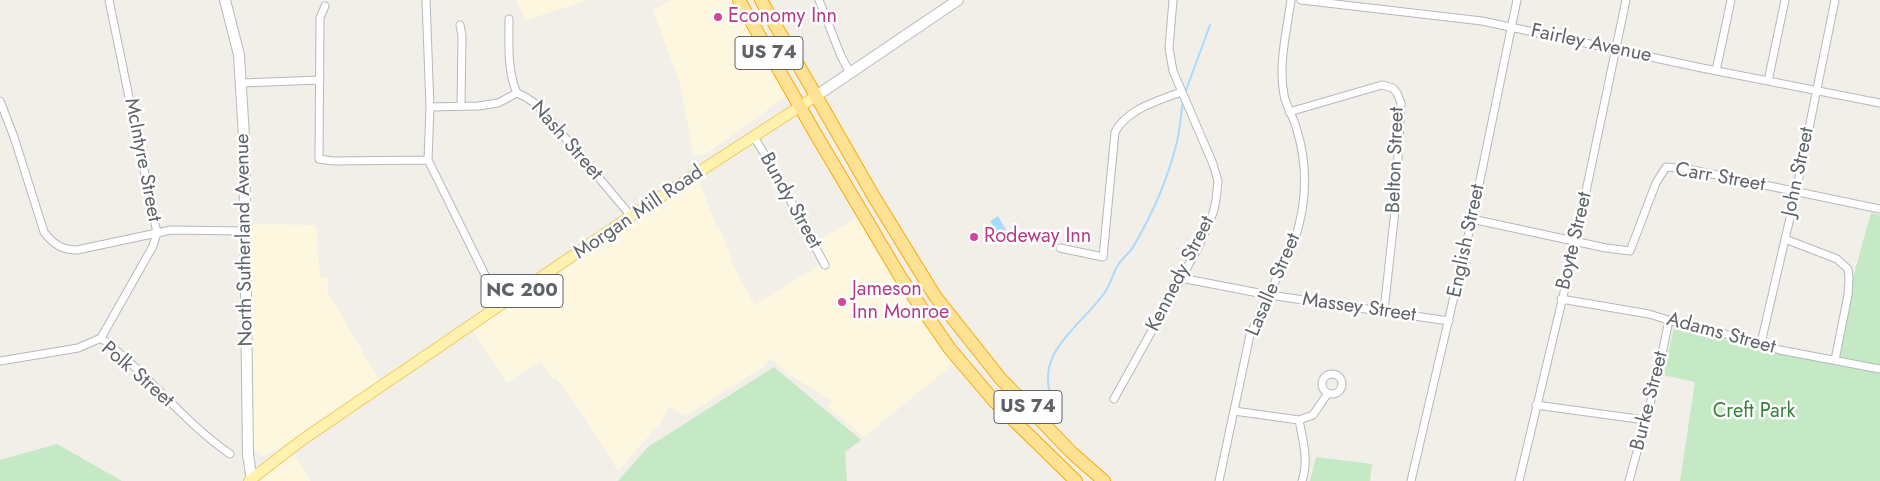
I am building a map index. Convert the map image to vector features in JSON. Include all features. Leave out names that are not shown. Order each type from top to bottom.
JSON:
[{"type":"highway","name":"US 74","points":[[739,0],[901,278],[950,350],[995,402],[1076,481]]},
{"type":"highway","name":"US 74","points":[[761,0],[874,197],[935,296],[1000,378],[1072,453],[1104,481]]},
{"type":"highway","points":[[1050,456],[1062,455],[1091,481]]},
{"type":"main road","name":"Morgan Mill Road","points":[[250,480],[310,436],[631,216],[816,96]]},
{"type":"street","name":"McIntyre Street","points":[[101,338],[153,246],[157,233],[109,0]]},
{"type":"street","name":"North Sutherland Avenue","points":[[225,0],[239,54],[242,84],[250,480]]},
{"type":"street","points":[[426,0],[430,107],[428,160],[500,305]]},
{"type":"street","points":[[819,0],[840,55],[850,73]]},
{"type":"street","name":"Morgan Mill Road","points":[[816,96],[958,0]]},
{"type":"street","name":"Kennedy Street","points":[[1114,399],[1199,246],[1213,213],[1218,181],[1173,72],[1169,55],[1173,0]]},
{"type":"street","name":"Lasalle Street","points":[[1219,481],[1250,335],[1295,239],[1300,224],[1304,198],[1305,178],[1303,163],[1296,126],[1284,95],[1283,81],[1290,0]]},
{"type":"street","name":"Fairley Avenue","points":[[1301,0],[1482,20],[1616,50],[1880,103]]},
{"type":"street","name":"English Street","points":[[1411,481],[1472,219],[1517,0]]},
{"type":"street","name":"Boyte Street","points":[[1519,481],[1575,242],[1626,0]]},
{"type":"street","points":[[1716,70],[1731,0]]},
{"type":"street","points":[[1768,81],[1785,0]]},
{"type":"street","name":"John Street","points":[[1761,343],[1796,192],[1835,0]]},
{"type":"street","points":[[324,6],[320,18],[319,159],[333,161],[428,160]]},
{"type":"street","points":[[510,19],[509,50],[512,78],[517,93]]},
{"type":"street","points":[[460,25],[462,36],[461,106]]},
{"type":"street","points":[[242,84],[320,80]]},
{"type":"street","name":"Belton Street","points":[[1290,112],[1382,85],[1392,88],[1402,103],[1395,210],[1384,311]]},
{"type":"street","points":[[1060,248],[1103,257],[1115,132],[1119,124],[1132,113],[1181,92]]},
{"type":"street","name":"Nash Street","points":[[430,107],[478,106],[498,103],[517,93],[535,102],[631,216]]},
{"type":"street","points":[[0,101],[14,137],[44,232],[49,239],[66,250],[77,250],[171,230],[246,231]]},
{"type":"street","name":"Bundy Street","points":[[754,137],[773,168],[825,265]]},
{"type":"street","name":"Carr Street","points":[[1575,242],[1630,251],[1656,183],[1666,167],[1688,169],[1880,209]]},
{"type":"street","points":[[1472,219],[1575,242]]},
{"type":"street","points":[[1785,239],[1837,259],[1848,269],[1848,295],[1835,360]]},
{"type":"street","name":"Massey Street","points":[[1181,278],[1269,296],[1449,321]]},
{"type":"street","name":"Adams Street","points":[[1561,299],[1626,309],[1761,343],[1780,350],[1880,369]]},
{"type":"street","name":"Burke Street","points":[[1630,481],[1645,420],[1658,378],[1669,320]]},
{"type":"street","name":"Polk Street","points":[[0,361],[78,348],[101,338],[129,362],[208,439],[230,454]]},
{"type":"street","points":[[1234,411],[1298,420],[1313,415],[1328,393]]},
{"type":"street","points":[[1536,405],[1645,420]]},
{"type":"street","points":[[1298,420],[1306,455],[1302,481]]},
{"type":"shaded area","points":[[516,0],[587,0],[526,20]]},
{"type":"shaded area","points":[[672,0],[732,0],[786,93],[784,98],[710,151],[700,156],[693,153],[680,83],[653,10]]},
{"type":"shaded area","points":[[699,180],[716,226],[721,230],[733,265],[754,305],[820,265],[810,245],[858,217],[907,301],[953,364],[864,437],[827,406],[832,401],[788,374],[771,358],[761,368],[685,416],[669,406],[660,423],[618,471],[587,421],[556,377],[553,379],[541,361],[507,383],[472,329],[617,236]]},
{"type":"shaded area","points":[[250,224],[316,225],[320,277],[328,279],[327,291],[380,382],[299,437],[263,456],[252,448]]},
{"type":"shaded area","points":[[294,454],[311,481],[261,481],[263,477]]},
{"type":"green space","name":"Creft Park","points":[[1871,213],[1880,215],[1880,481],[1680,481],[1695,382],[1663,375],[1674,328],[1829,363]]},
{"type":"green space","points":[[774,367],[861,440],[845,452],[847,481],[618,481],[648,447]]},
{"type":"green space","points":[[57,444],[122,481],[0,481],[0,460]]},
{"type":"green space","points":[[1316,457],[1372,464],[1370,481],[1310,481]]},
{"type":"water","points":[[998,216],[1006,230],[998,235],[990,221]]},
{"type":"waterway","points":[[1185,93],[1210,25]]},
{"type":"waterway","points":[[1054,409],[1048,381],[1051,361],[1065,337],[1093,308],[1105,292],[1118,265],[1131,249],[1147,222],[1159,196],[1173,156],[1178,137],[1183,100]]},
{"type":"place","name":"Economy Inn","points":[[718,17]]},
{"type":"place","name":"Rodeway Inn","points":[[974,237]]},
{"type":"place","name":"Jameson Inn Monroe","points":[[842,302]]}]
